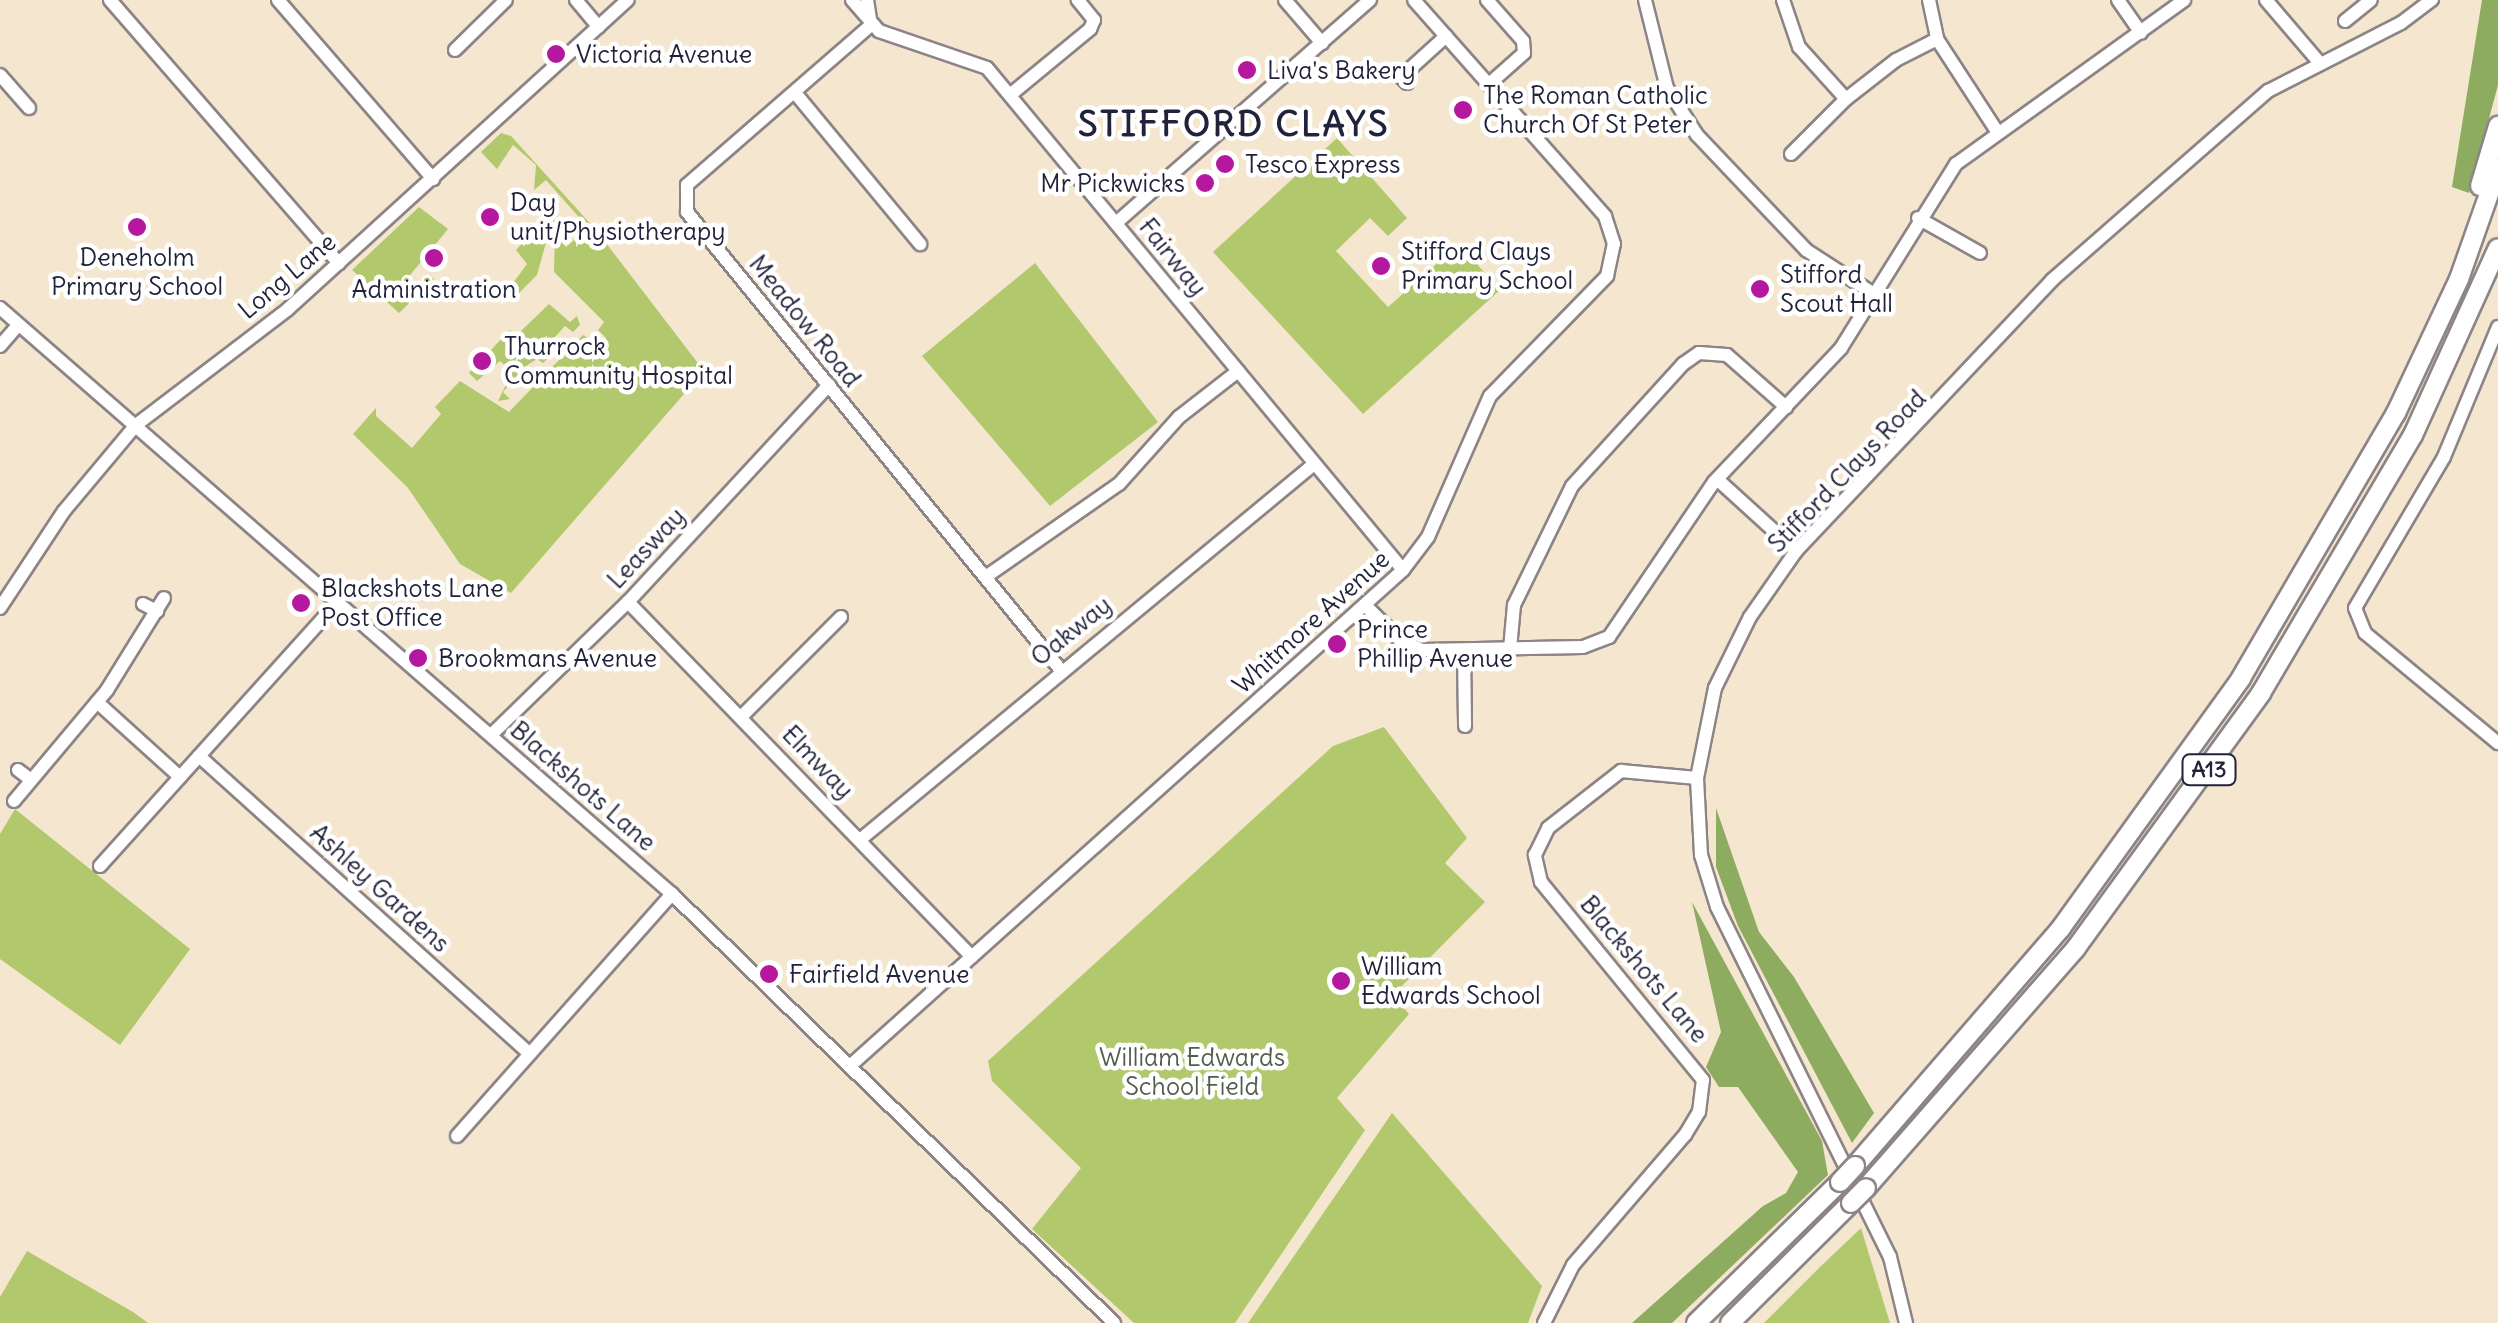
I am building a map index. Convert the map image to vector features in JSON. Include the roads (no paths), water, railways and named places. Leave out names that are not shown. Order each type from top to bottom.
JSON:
[{"type":"highway","name":"A13","points":[[2459,279],[2498,126]]},
{"type":"highway","name":"A13","points":[[1696,1323],[1856,1166],[2061,928],[2221,708],[2357,488],[2459,279],[2498,168]]},
{"type":"highway","name":"A13","points":[[2475,300],[2498,238]]},
{"type":"highway","name":"A13","points":[[1730,1323],[1866,1188],[2052,977],[2194,792],[2355,543],[2498,248]]},
{"type":"street","points":[[110,0],[339,264]]},
{"type":"street","points":[[278,0],[433,180]]},
{"type":"street","points":[[455,50],[506,0]]},
{"type":"street","points":[[576,0],[600,27]]},
{"type":"street","name":"Long Lane","points":[[0,608],[64,511],[136,425],[339,264],[628,0]]},
{"type":"street","points":[[852,0],[870,25]]},
{"type":"street","points":[[868,0],[870,25]]},
{"type":"street","points":[[1010,95],[1090,29],[1094,20],[1078,0]]},
{"type":"street","points":[[1285,0],[1322,43]]},
{"type":"street","points":[[1116,223],[1370,0]]},
{"type":"street","name":"Whitmore Avenue","points":[[851,1065],[1403,570],[1428,538],[1490,396],[1597,290],[1614,256],[1605,216],[1414,0]]},
{"type":"street","points":[[1487,0],[1522,41],[1524,53],[1489,84]]},
{"type":"street","points":[[1645,0],[1667,88],[1697,135],[1806,250],[1874,294]]},
{"type":"street","points":[[1783,0],[1799,47],[1846,100]]},
{"type":"street","points":[[1930,0],[1938,38],[1996,130]]},
{"type":"street","points":[[2118,0],[2141,34]]},
{"type":"street","points":[[1365,605],[1410,646],[1464,651],[1583,647],[1609,637],[1717,479],[1841,348],[1918,218],[1956,164],[1996,130],[2141,34],[2184,0]]},
{"type":"street","points":[[2266,0],[2319,62]]},
{"type":"street","points":[[2345,21],[2371,0]]},
{"type":"street","name":"Stifford Clays Road","points":[[1906,1323],[1890,1257],[1717,906],[1701,855],[1697,778],[1716,688],[1750,617],[1796,552],[2112,223],[2268,91],[2422,3]]},
{"type":"street","name":"Meadow Road","points":[[870,25],[796,94],[704,168],[683,197],[687,212],[1060,669]]},
{"type":"street","name":"Fairway","points":[[870,25],[972,60],[1010,95],[1403,570]]},
{"type":"street","points":[[1407,84],[1401,76],[1446,36]]},
{"type":"street","points":[[1791,154],[1846,100],[1896,60],[1938,38]]},
{"type":"street","points":[[0,75],[28,108]]},
{"type":"street","points":[[796,94],[920,244]]},
{"type":"street","points":[[1918,218],[1980,253]]},
{"type":"street","name":"Blackshots Lane","points":[[0,308],[672,894],[1114,1323]]},
{"type":"street","points":[[0,346],[18,325]]},
{"type":"street","points":[[2498,327],[2444,456],[2355,608],[2355,620],[2498,743]]},
{"type":"street","points":[[1510,649],[1514,605],[1572,486],[1683,364],[1700,353],[1727,355],[1786,407]]},
{"type":"street","points":[[987,576],[1119,484],[1179,417],[1238,371]]},
{"type":"street","name":"Leasway","points":[[491,735],[628,602],[828,386]]},
{"type":"street","name":"Oakway","points":[[861,839],[1060,669],[1314,464]]},
{"type":"street","points":[[1717,479],[1796,552]]},
{"type":"street","points":[[14,801],[98,702],[164,598]]},
{"type":"street","points":[[100,866],[339,601]]},
{"type":"street","name":"Elmway","points":[[628,602],[972,957]]},
{"type":"street","points":[[143,604],[157,611]]},
{"type":"street","points":[[742,716],[841,616]]},
{"type":"street","points":[[1464,651],[1464,726]]},
{"type":"street","points":[[98,702],[180,777]]},
{"type":"street","name":"Ashley Gardens","points":[[199,756],[530,1054]]},
{"type":"street","points":[[18,770],[30,779]]},
{"type":"street","name":"Blackshots Lane","points":[[1544,1323],[1573,1265],[1685,1135],[1699,1112],[1703,1080],[1541,882],[1535,855],[1548,828],[1620,771],[1697,778]]},
{"type":"street","points":[[457,1136],[672,894]]},
{"type":"place","name":"Victoria Avenue","points":[[556,54]]},
{"type":"place","name":"Liva's Bakery","points":[[1247,70]]},
{"type":"place","name":"The Roman Catholic Church Of St Peter","points":[[1463,110]]},
{"type":"place","name":"Tesco Express","points":[[1225,164]]},
{"type":"place","name":"Mr Pickwicks","points":[[1205,183]]},
{"type":"place","name":"Day unit/Physiotherapy","points":[[490,217]]},
{"type":"place","name":"Deneholm Primary School","points":[[137,227]]},
{"type":"place","name":"Administration","points":[[434,258]]},
{"type":"place","name":"Stifford Clays Primary School","points":[[1381,266]]},
{"type":"place","name":"Stifford Scout Hall","points":[[1760,289]]},
{"type":"place","name":"Thurrock Community Hospital","points":[[482,361]]},
{"type":"place","name":"Blackshots Lane Post Office","points":[[301,603]]},
{"type":"place","name":"Prince Phillip Avenue","points":[[1337,644]]},
{"type":"place","name":"Brookmans Avenue","points":[[418,658]]},
{"type":"place","name":"Fairfield Avenue","points":[[769,974]]},
{"type":"place","name":"William Edwards School","points":[[1341,981]]},
{"type":"district","name":"STIFFORD CLAYS","points":[[1234,123]]},
{"type":"park label","name":"William Edwards School Field","points":[[1192,1072]]}]
